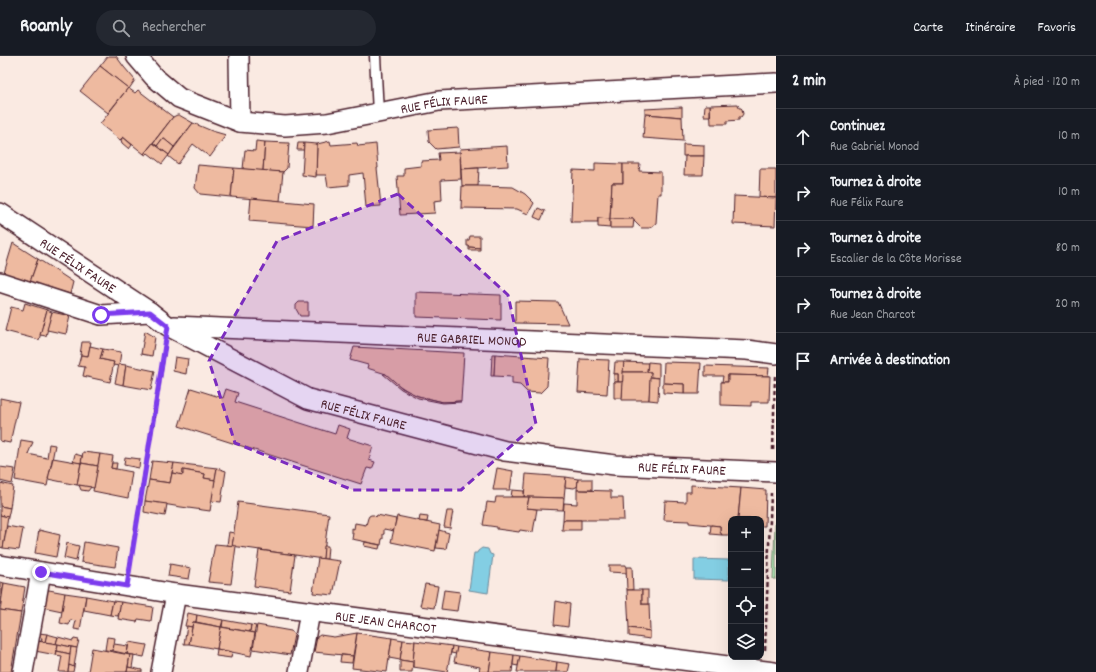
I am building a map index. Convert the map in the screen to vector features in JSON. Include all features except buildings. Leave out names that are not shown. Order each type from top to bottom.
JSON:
[{"type":"street","name":"RUE FÉLIX FAURE","points":[[136,56],[154,77],[179,98],[240,122],[285,126],[327,123],[439,101],[776,83]]},
{"type":"street","points":[[239,56],[240,122]]},
{"type":"street","name":"RUE FÉLIX FAURE","points":[[0,212],[150,312],[168,326],[308,399],[505,451],[615,465],[776,472]]},
{"type":"street","points":[[0,282],[101,315],[150,312]]},
{"type":"street","name":"RUE GABRIEL MONOD","points":[[168,326],[740,349],[776,354]]},
{"type":"street","name":"RUE JEAN CHARCOT","points":[[0,565],[176,594],[769,671]]},
{"type":"street","points":[[23,672],[41,572]]},
{"type":"street","points":[[161,672],[176,594]]},
{"type":"street","points":[[299,672],[310,612]]},
{"type":"lane","points":[[375,56],[378,113]]},
{"type":"path","points":[[127,586],[168,326]]},
{"type":"path","points":[[772,451],[775,375]]},
{"type":"path","points":[[769,671],[768,577],[771,495]]},
{"type":"highlighted area","points":[[398,194],[508,295],[536,424],[461,490],[353,490],[235,443],[209,361],[277,241]]},
{"type":"green space","points":[[776,499],[776,579],[773,579]]},
{"type":"water","points":[[482,548],[488,549],[490,554],[493,555],[488,593],[469,590],[474,553],[477,553]]},
{"type":"water","points":[[694,559],[728,560],[728,580],[694,579]]},
{"type":"route","points":[[41,572],[127,586],[168,326],[150,312],[101,315]]}]
